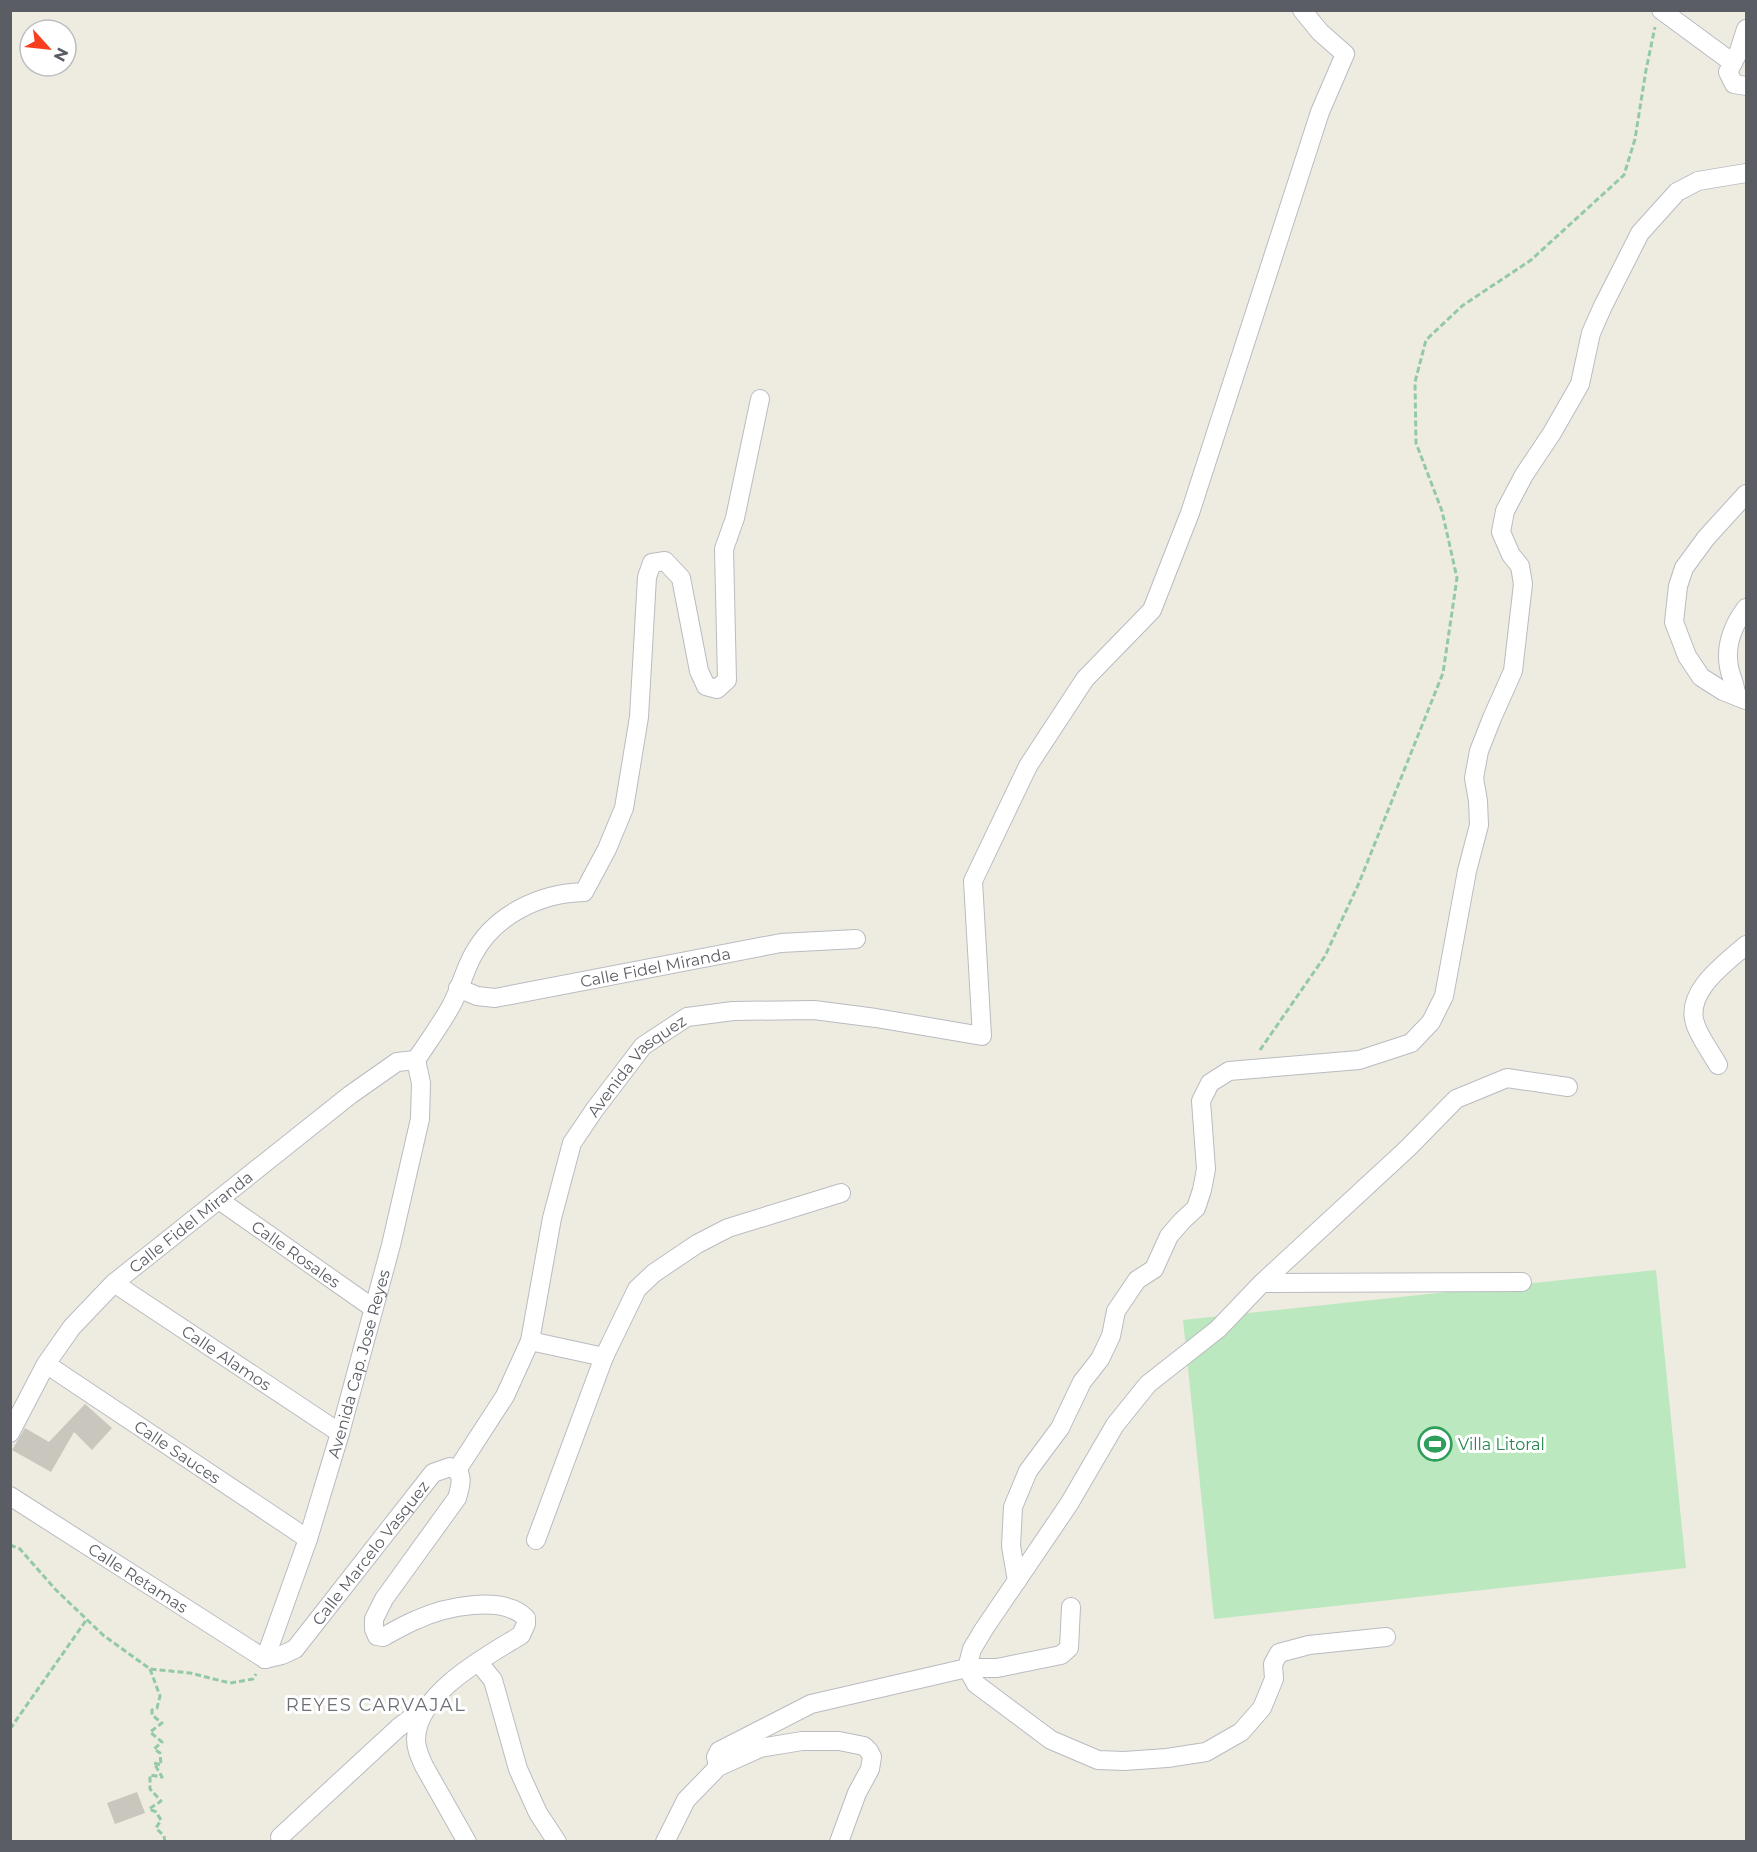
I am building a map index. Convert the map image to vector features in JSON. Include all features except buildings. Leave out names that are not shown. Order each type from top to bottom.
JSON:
[{"type":"street","name":"Avenida Vasquez","points":[[457,1470],[505,1396],[530,1341],[552,1218],[572,1143],[643,1046],[687,1017],[733,1011],[814,1010],[982,1036],[973,881],[1034,756],[1085,679],[1152,610],[1191,513],[1320,112],[1345,54],[1320,32],[1302,10]]},
{"type":"street","points":[[1659,15],[1733,63]]},
{"type":"street","points":[[1746,29],[1728,72],[1734,84],[1746,86]]},
{"type":"street","points":[[1017,1581],[1011,1546],[1013,1507],[1028,1471],[1060,1428],[1082,1382],[1100,1359],[1112,1336],[1116,1311],[1137,1280],[1154,1269],[1169,1236],[1196,1208],[1206,1169],[1201,1101],[1210,1083],[1229,1071],[1359,1060],[1411,1043],[1431,1022],[1444,996],[1467,871],[1479,825],[1474,778],[1479,751],[1514,671],[1523,584],[1520,566],[1511,555],[1501,532],[1505,511],[1524,475],[1569,406],[1580,384],[1591,333],[1640,233],[1677,192],[1698,181],[1746,173]]},
{"type":"street","points":[[416,1060],[452,1004],[473,954],[487,933],[499,922],[530,904],[573,892],[584,892],[608,849],[624,808],[639,717],[647,578],[652,563],[665,561],[681,579],[699,671],[706,686],[717,689],[727,680],[724,549],[735,518],[760,399]]},
{"type":"street","points":[[1741,698],[1701,677],[1687,656],[1674,622],[1678,586],[1684,568],[1706,538],[1746,494]]},
{"type":"street","points":[[1741,698],[1730,667],[1728,647],[1732,632],[1746,608]]},
{"type":"street","name":"Calle Fidel Miranda","points":[[458,988],[477,996],[495,998],[782,943],[856,939]]},
{"type":"street","points":[[1718,1065],[1695,1024],[1693,1009],[1699,991],[1746,945]]},
{"type":"street","name":"Calle Fidel Miranda","points":[[10,1432],[46,1364],[72,1327],[114,1282],[351,1095],[397,1062],[416,1060]]},
{"type":"street","name":"Avenida Cap. Jose Reyes","points":[[266,1659],[308,1539],[340,1433],[391,1245],[420,1119],[421,1083],[416,1060]]},
{"type":"street","points":[[1386,1637],[1309,1645],[1280,1653],[1273,1664],[1274,1679],[1262,1708],[1241,1732],[1206,1752],[1124,1761],[1098,1760],[1051,1740],[976,1684],[967,1668],[972,1649],[1069,1504],[1115,1425],[1148,1384],[1218,1329],[1262,1283],[1408,1148],[1456,1100],[1506,1078],[1568,1087]]},
{"type":"street","points":[[536,1540],[604,1357],[637,1289],[663,1267],[697,1244],[728,1228],[841,1193]]},
{"type":"street","name":"Calle Rosales","points":[[219,1200],[373,1308]]},
{"type":"street","name":"Calle Alamos","points":[[114,1282],[340,1433]]},
{"type":"street","points":[[1262,1283],[1522,1282]]},
{"type":"street","points":[[530,1341],[604,1357]]},
{"type":"street","name":"Calle Sauces","points":[[46,1364],[308,1539]]},
{"type":"street","name":"Calle Marcelo Vasquez","points":[[266,1659],[295,1649],[433,1473],[450,1467],[457,1470],[460,1474],[461,1485],[457,1498],[384,1599],[374,1619],[374,1629],[377,1636],[383,1637],[416,1619],[453,1608],[499,1604],[519,1611],[526,1618],[526,1624],[520,1635],[455,1677],[429,1705],[416,1738],[419,1755],[467,1842]]},
{"type":"street","name":"Calle Retamas","points":[[10,1496],[266,1659]]},
{"type":"street","points":[[718,1767],[716,1757],[719,1751],[811,1704],[967,1668],[997,1668],[1061,1656],[1069,1648],[1071,1607]]},
{"type":"street","points":[[478,1662],[493,1680],[518,1769],[538,1813],[557,1842]]},
{"type":"street","points":[[280,1837],[398,1728],[429,1705]]},
{"type":"street","points":[[665,1842],[686,1800],[718,1767],[760,1748],[802,1742],[839,1741],[864,1746],[872,1757],[870,1769],[856,1793],[839,1842]]},
{"type":"path","points":[[1243,1070],[1262,1047],[1325,956],[1359,883],[1443,673],[1457,578],[1442,511],[1416,443],[1415,382],[1426,340],[1462,306],[1531,261],[1624,175],[1635,140],[1646,69],[1659,15]]},
{"type":"path","points":[[10,1545],[20,1549],[55,1589],[103,1635],[150,1669],[190,1673],[230,1683],[253,1679],[266,1659]]},
{"type":"path","points":[[10,1729],[87,1619]]},
{"type":"path","points":[[150,1669],[160,1696],[157,1708],[152,1710],[152,1715],[162,1723],[150,1732],[162,1742],[154,1749],[160,1753],[161,1765],[154,1763],[162,1777],[150,1775],[150,1789],[161,1801],[149,1809],[156,1812],[161,1820],[156,1828],[164,1836],[165,1842]]},
{"type":"green space","name":"Villa Litoral","points":[[1656,1270],[1686,1568],[1214,1619],[1183,1320]]},
{"type":"place","name":"Villa Litoral","points":[[1435,1444]]},
{"type":"district","name":"REYES CARVAJAL","points":[[376,1705]]}]
